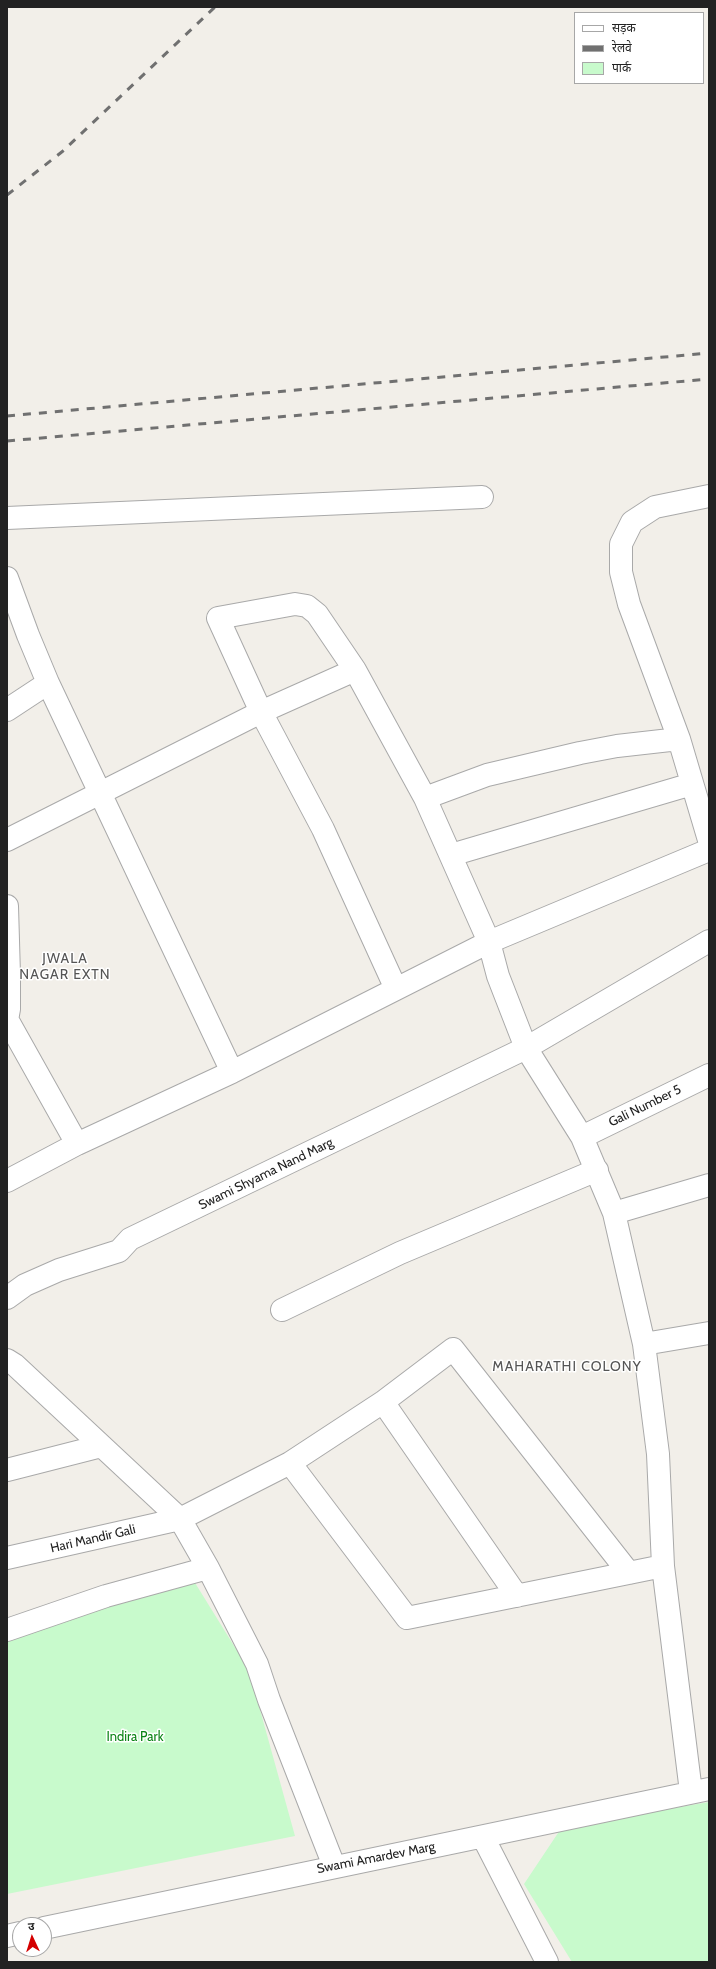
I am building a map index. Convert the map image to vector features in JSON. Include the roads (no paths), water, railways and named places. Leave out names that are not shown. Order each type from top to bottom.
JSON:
[{"type":"street","points":[[709,496],[655,507],[632,522],[621,544],[621,572],[629,604],[679,739],[709,840]]},
{"type":"street","points":[[7,518],[482,497]]},
{"type":"street","points":[[7,578],[48,683],[232,1072]]},
{"type":"street","points":[[396,989],[323,829],[261,712],[218,618],[295,604],[308,606],[317,614],[355,670],[425,798],[489,942],[498,976],[526,1048],[582,1136],[597,1170],[614,1213],[644,1344],[658,1454],[663,1566],[700,1791]]},
{"type":"street","points":[[7,840],[261,712],[355,670]]},
{"type":"street","points":[[7,710],[48,683]]},
{"type":"street","points":[[425,798],[487,775],[580,753],[617,746],[679,739]]},
{"type":"street","points":[[451,855],[692,784]]},
{"type":"street","points":[[7,1181],[77,1144],[232,1072],[489,942],[709,850]]},
{"type":"street","points":[[7,906],[9,1009],[7,1019],[77,1144]]},
{"type":"street","name":"Swami Shyama Nand Marg","points":[[7,1298],[25,1285],[59,1270],[119,1251],[130,1239],[526,1048],[709,941]]},
{"type":"street","name":"Gali Number 5","points":[[582,1136],[709,1074]]},
{"type":"street","points":[[282,1310],[400,1253],[597,1170]]},
{"type":"street","points":[[614,1213],[709,1185]]},
{"type":"street","points":[[644,1344],[709,1333]]},
{"type":"street","name":"Hari Mandir Gali","points":[[7,1558],[180,1520],[290,1463],[383,1402],[453,1349],[629,1573]]},
{"type":"street","points":[[7,1360],[180,1520],[208,1568],[258,1664],[269,1700],[334,1866]]},
{"type":"street","points":[[383,1402],[517,1596]]},
{"type":"street","points":[[7,1470],[101,1446]]},
{"type":"street","points":[[290,1463],[407,1618],[663,1566]]},
{"type":"street","points":[[7,1630],[106,1596],[208,1568]]},
{"type":"street","name":"Swami Amardev Marg","points":[[52,1926],[334,1866],[700,1791]]},
{"type":"street","points":[[483,1836],[547,1962]]},
{"type":"railway","points":[[7,195],[63,151],[215,7]]},
{"type":"railway","points":[[7,416],[709,353]]},
{"type":"railway","points":[[7,441],[709,379]]},
{"type":"district","name":"JWALA NAGAR EXTN","points":[[65,968]]},
{"type":"district","name":"MAHARATHI COLONY","points":[[567,1367]]},
{"type":"park label","name":"Indira Park","points":[[135,1737]]}]
